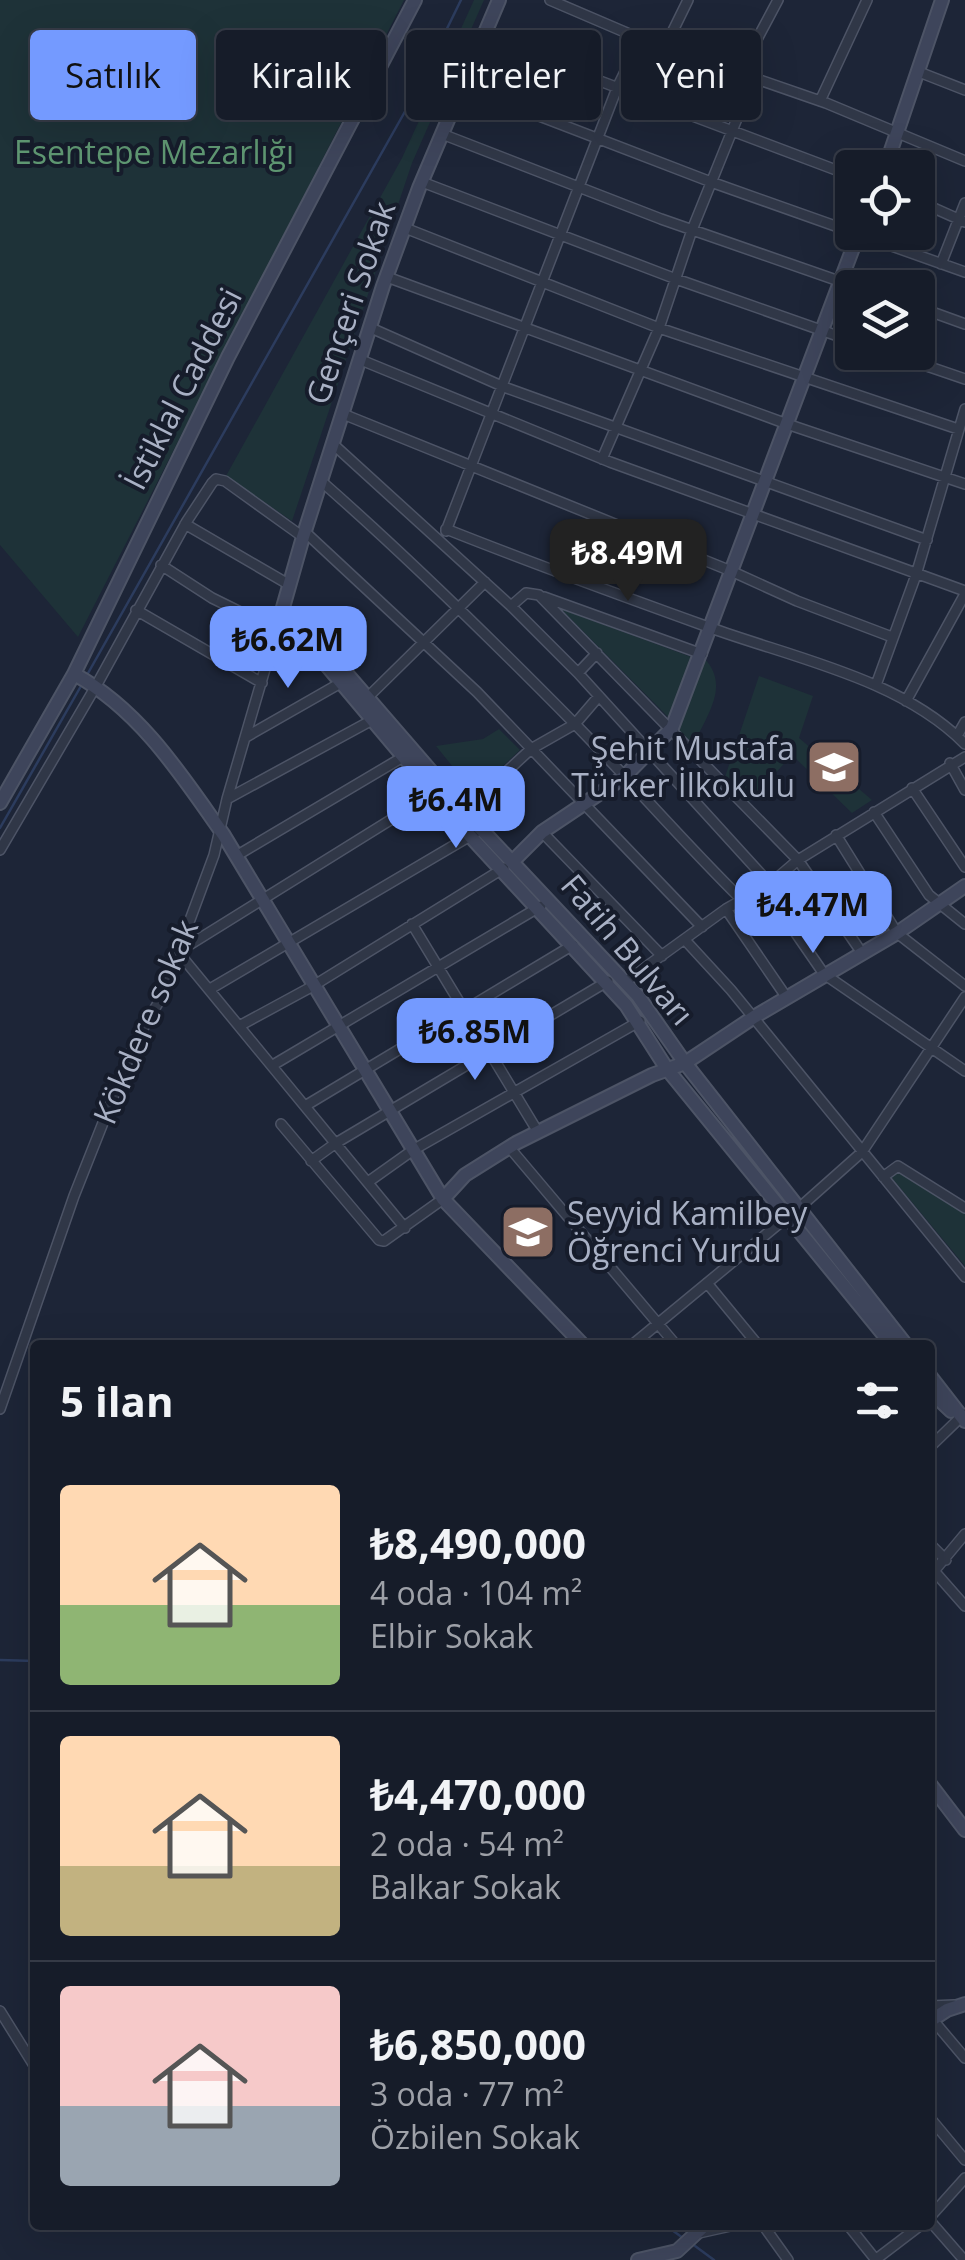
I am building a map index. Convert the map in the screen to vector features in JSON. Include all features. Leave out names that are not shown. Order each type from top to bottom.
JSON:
[{"type":"street","name":"İstiklal Caddesi","points":[[0,803],[76,676],[228,357],[416,0]]},
{"type":"street","name":"Gençeri Sokak","points":[[486,30],[499,0]]},
{"type":"street","points":[[550,0],[622,30]]},
{"type":"street","points":[[584,13],[590,0]]},
{"type":"street","points":[[673,30],[688,0]]},
{"type":"street","points":[[761,33],[778,0]]},
{"type":"street","points":[[820,101],[868,0]]},
{"type":"street","points":[[891,150],[942,0]]},
{"type":"street","points":[[919,72],[965,90]]},
{"type":"street","points":[[441,542],[621,80]]},
{"type":"street","points":[[601,82],[835,169]]},
{"type":"street","points":[[761,82],[820,101],[965,160]]},
{"type":"street","name":"Gençeri Sokak","points":[[277,630],[288,584],[387,277],[448,120]]},
{"type":"street","points":[[547,120],[835,226]]},
{"type":"street","points":[[602,459],[659,328],[692,230],[736,120]]},
{"type":"street","points":[[442,134],[835,280]]},
{"type":"street","points":[[422,182],[835,335]]},
{"type":"street","points":[[941,264],[961,221],[965,202]]},
{"type":"street","points":[[935,209],[961,221]]},
{"type":"street","points":[[405,228],[659,328],[958,429]]},
{"type":"street","points":[[903,250],[965,272]]},
{"type":"street","points":[[387,277],[786,424],[965,484]]},
{"type":"street","points":[[241,1026],[313,986],[507,865],[542,832],[624,777],[672,728],[835,297]]},
{"type":"street","points":[[935,313],[965,324]]},
{"type":"street","points":[[371,328],[504,387],[927,540]]},
{"type":"street","points":[[361,360],[602,459],[965,593],[906,701]]},
{"type":"street","points":[[935,369],[965,379]]},
{"type":"street","points":[[876,685],[916,576],[965,409]]},
{"type":"street","points":[[343,414],[892,637]]},
{"type":"street","points":[[333,444],[511,606],[651,752],[767,885],[824,974],[965,1071]]},
{"type":"street","points":[[0,850],[161,565],[216,479],[304,534],[425,642],[702,926]]},
{"type":"street","points":[[321,482],[575,724],[742,900]]},
{"type":"street","points":[[185,524],[288,584]]},
{"type":"street","points":[[446,530],[876,685],[961,740],[965,722]]},
{"type":"street","points":[[161,565],[212,598],[277,630]]},
{"type":"street","points":[[369,696],[460,611],[485,582]]},
{"type":"street","points":[[511,606],[526,592],[539,595],[702,654]]},
{"type":"street","points":[[539,595],[798,860],[862,953]]},
{"type":"street","points":[[136,610],[262,683]]},
{"type":"street","points":[[282,611],[507,865],[537,908],[572,946],[616,980],[667,1069],[902,1340]]},
{"type":"street","name":"Kökdere sokak","points":[[0,1409],[74,1196],[135,1042],[161,998],[214,855],[277,630]]},
{"type":"street","points":[[578,674],[597,652]]},
{"type":"street","points":[[76,676],[114,698],[188,782],[443,1198],[578,1340]]},
{"type":"street","points":[[346,680],[369,696],[378,717]]},
{"type":"street","points":[[246,737],[346,680]]},
{"type":"street","points":[[465,810],[532,749],[575,724],[599,696]]},
{"type":"street","points":[[227,799],[378,717]]},
{"type":"street","points":[[236,856],[410,753]]},
{"type":"street","points":[[311,1161],[490,1051],[662,956],[836,835],[965,757]]},
{"type":"street","points":[[950,764],[965,790]]},
{"type":"street","points":[[912,788],[965,867]]},
{"type":"street","points":[[439,790],[465,810],[476,832]]},
{"type":"street","points":[[405,1228],[178,952],[439,790]]},
{"type":"street","points":[[874,812],[938,904],[965,924]]},
{"type":"street","points":[[210,989],[476,832]]},
{"type":"street","points":[[542,832],[662,956]]},
{"type":"street","points":[[836,835],[897,933],[965,986]]},
{"type":"street","name":"Fatih Bulvarı","points":[[507,865],[550,900],[650,1015],[793,1213]]},
{"type":"street","points":[[281,1124],[378,1240],[384,1241],[443,1198],[465,1176],[509,1148],[686,1063],[754,1017],[897,933],[965,886]]},
{"type":"street","points":[[273,1066],[550,900]]},
{"type":"street","points":[[726,909],[787,998]]},
{"type":"street","points":[[412,924],[538,1132]]},
{"type":"street","points":[[305,1106],[585,938]]},
{"type":"street","points":[[685,940],[754,1017],[965,1277]]},
{"type":"street","points":[[638,1340],[862,1152],[965,997]]},
{"type":"street","points":[[368,1182],[413,1150],[650,1015]]},
{"type":"street","points":[[509,1148],[672,1340]]},
{"type":"street","points":[[883,1177],[898,1166],[965,1208]]},
{"type":"street","points":[[793,1213],[888,1340]]},
{"type":"street","points":[[707,1283],[754,1340]]},
{"type":"street","points":[[935,1382],[964,1417]]},
{"type":"street","points":[[935,1397],[964,1417]]},
{"type":"street","points":[[935,1443],[964,1417]]},
{"type":"street","points":[[935,1571],[965,1534]]},
{"type":"street","points":[[935,1549],[946,1560]]},
{"type":"street","points":[[935,1577],[965,1606]]},
{"type":"street","points":[[956,1596],[965,1588]]},
{"type":"street","points":[[935,1791],[965,1830]]},
{"type":"street","points":[[935,2014],[963,2005]]},
{"type":"street","points":[[0,2011],[30,2059]]},
{"type":"street","points":[[935,2020],[965,2058]]},
{"type":"street","points":[[935,2124],[965,2160]]},
{"type":"street","points":[[935,2213],[965,2178]]},
{"type":"street","points":[[935,2225],[964,2260]]},
{"type":"street","points":[[638,2260],[677,2251],[701,2230]]},
{"type":"street","points":[[766,2230],[788,2260]]},
{"type":"street","points":[[852,2230],[875,2260],[914,2230]]},
{"type":"green space","name":"Esentepe Mezarlığı","points":[[0,0],[404,0],[386,35],[386,30],[216,30],[216,120],[343,120],[78,637],[0,545]]},
{"type":"green space","points":[[474,0],[484,0],[471,30],[460,30]]},
{"type":"green space","points":[[419,120],[431,120],[412,163],[292,521],[226,476]]},
{"type":"green space","points":[[561,609],[694,658],[671,720]]},
{"type":"green space","points":[[704,658],[716,679],[716,690],[693,746],[673,725]]},
{"type":"green space","points":[[759,676],[813,696],[799,738],[872,800],[852,813],[792,755],[747,804],[724,780]]},
{"type":"green space","points":[[499,729],[520,750],[474,793],[436,746],[483,739]]},
{"type":"green space","points":[[898,1165],[965,1212],[965,1266],[887,1172]]},
{"type":"waterway","points":[[87,675],[416,92],[461,0]]},
{"type":"waterway","points":[[0,828],[81,686]]},
{"type":"waterway","points":[[0,1660],[30,1661]]},
{"type":"waterway","points":[[672,2230],[683,2238]]},
{"type":"waterway","points":[[691,2243],[714,2260]]},
{"type":"place","name":"Şehit Mustafa Türker İlkokulu","points":[[834,767]]},
{"type":"place","name":"Seyyid Kamilbey Öğrenci Yurdu","points":[[528,1232]]}]
